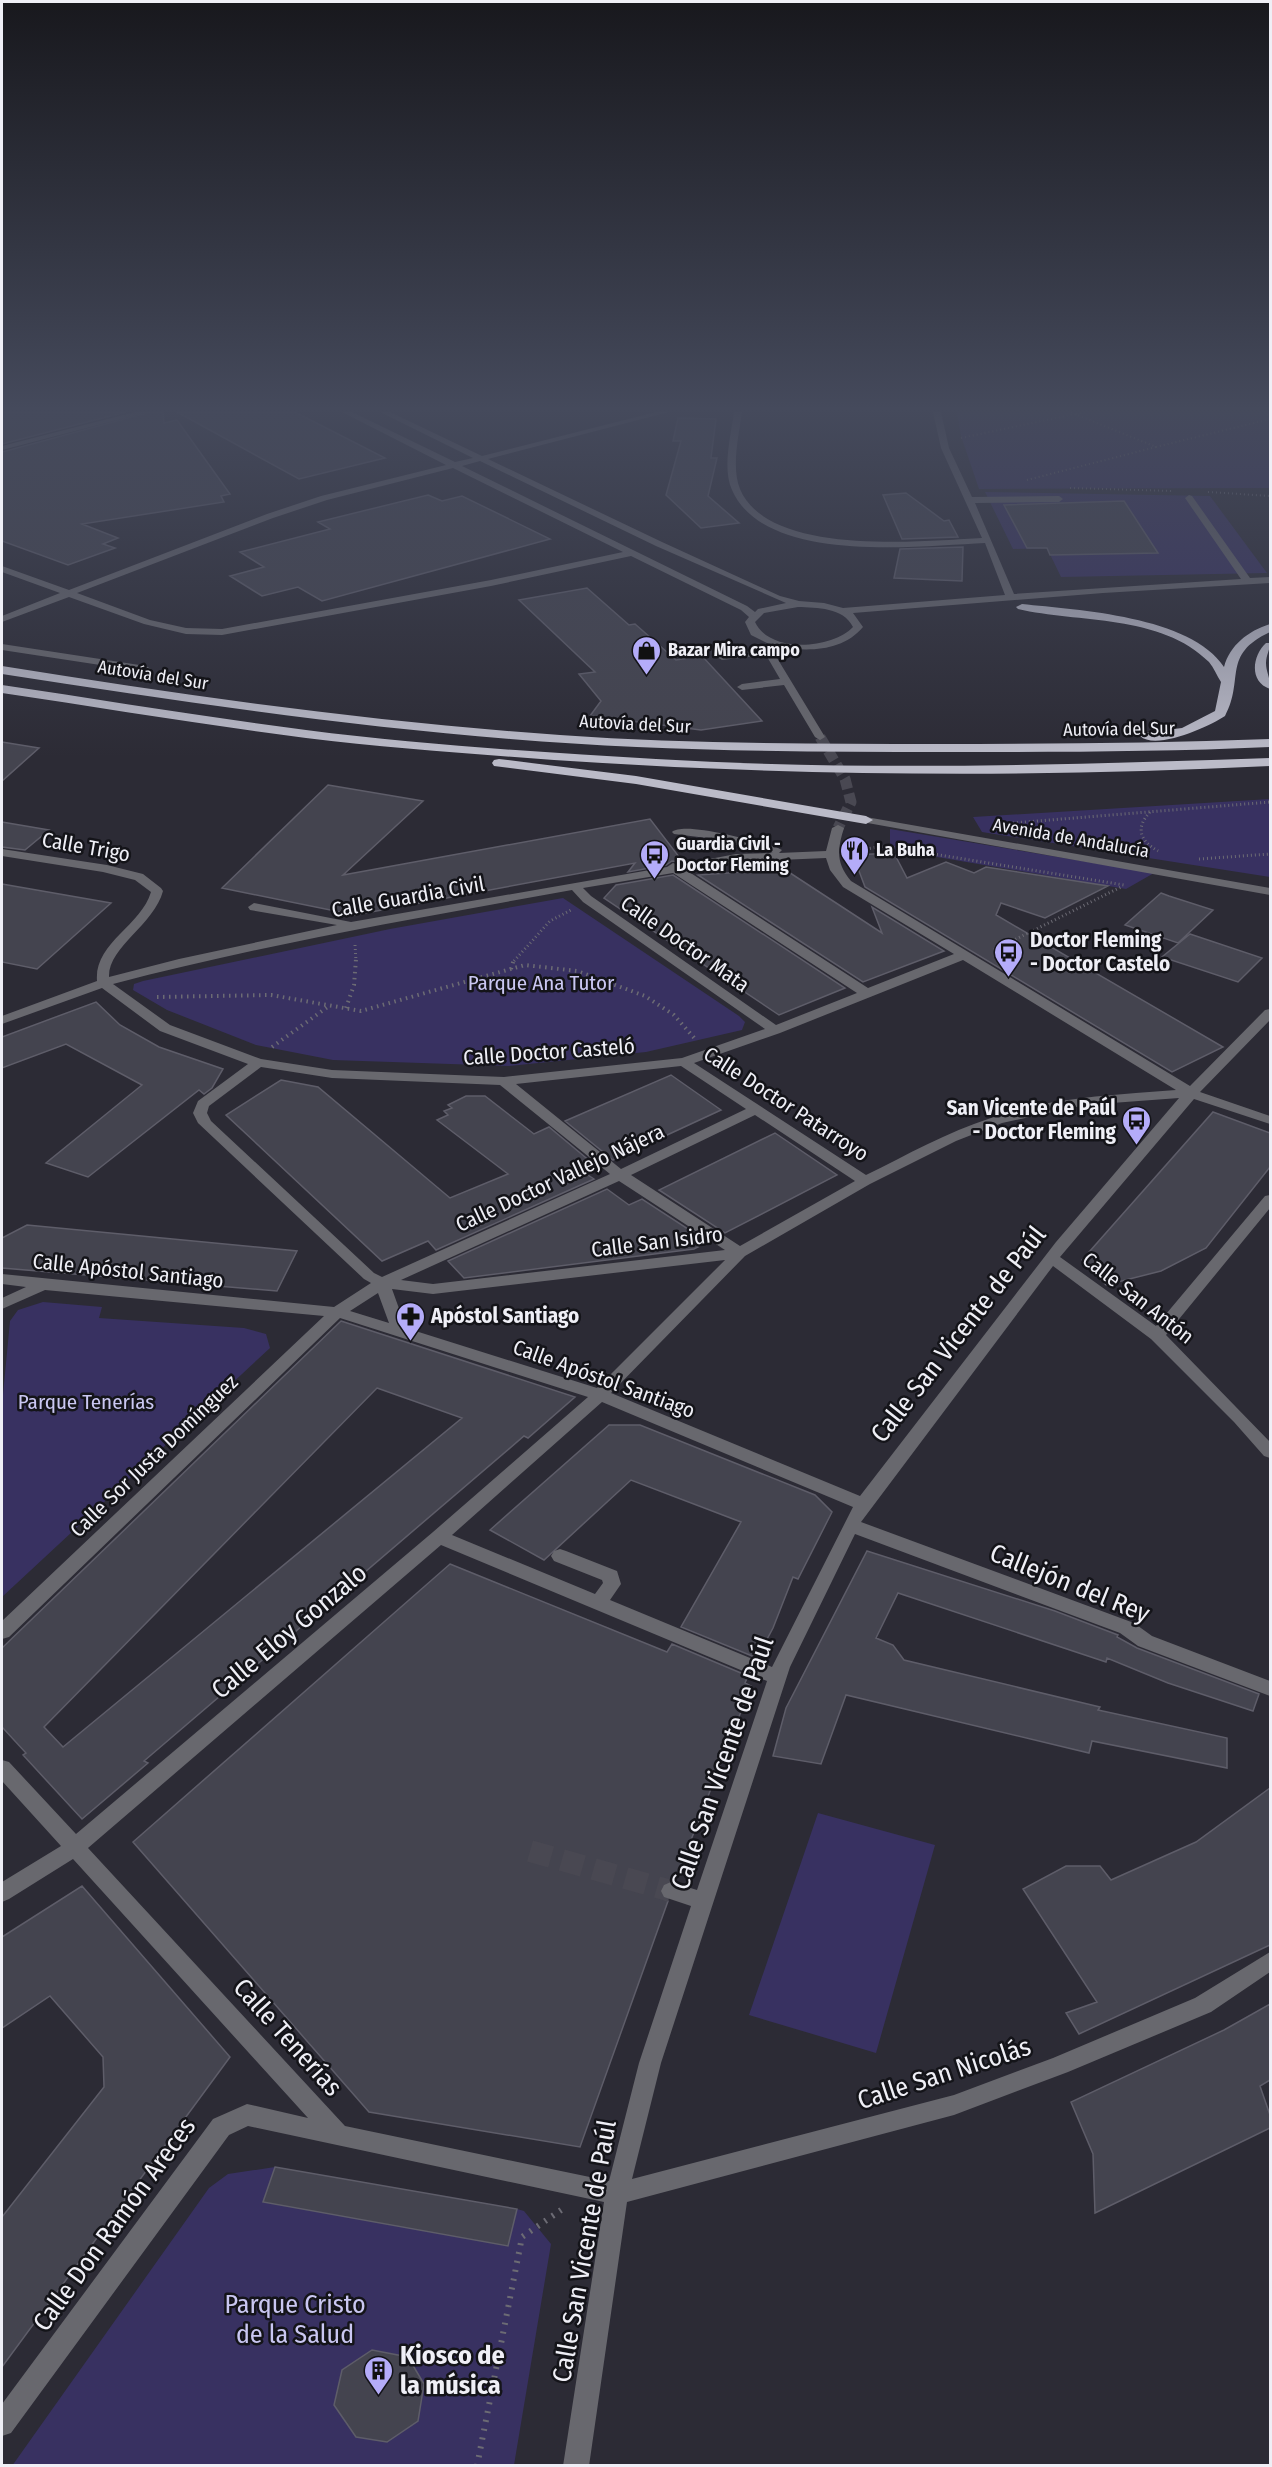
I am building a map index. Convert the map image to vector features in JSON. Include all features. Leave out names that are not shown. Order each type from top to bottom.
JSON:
[{"type":"highway","points":[[1022,607],[1132,622],[1160,630],[1207,652],[1222,667],[1227,681]]},
{"type":"highway","points":[[914,748],[1169,735],[1190,730],[1221,713],[1226,699],[1227,681],[1239,645],[1252,635],[1270,628]]},
{"type":"highway","points":[[1270,646],[1264,651],[1259,662],[1263,677],[1270,685]]},
{"type":"highway","points":[[2,661],[111,680],[177,699]]},
{"type":"highway","name":"Autovía del Sur","points":[[2,670],[177,699],[511,735],[756,747],[1156,748],[1270,743]]},
{"type":"highway","name":"Autovía del Sur","points":[[2,689],[307,734],[495,752],[755,766],[1033,770],[1270,762]]},
{"type":"highway","points":[[307,734],[370,748],[636,780],[866,820]]},
{"type":"street","points":[[2,619],[241,527]]},
{"type":"street","points":[[579,527],[744,608],[754,616]]},
{"type":"street","points":[[625,527],[766,593],[798,604],[828,607],[841,611],[855,620],[858,627],[854,634],[838,642],[814,647],[778,644],[756,634],[751,628],[750,622],[754,616],[772,608],[798,604]]},
{"type":"street","points":[[774,527],[804,538],[838,543],[988,540]]},
{"type":"street","points":[[982,527],[1011,598]]},
{"type":"street","points":[[1210,527],[1246,580]]},
{"type":"street","points":[[2,569],[147,622],[186,631],[222,632],[332,614],[632,553]]},
{"type":"street","points":[[841,611],[1270,580]]},
{"type":"street","points":[[855,620],[1270,589]]},
{"type":"street","points":[[722,657],[770,652],[778,644]]},
{"type":"street","points":[[2,647],[146,669]]},
{"type":"street","points":[[770,652],[785,682],[820,737]]},
{"type":"street","points":[[742,687],[785,682]]},
{"type":"street","name":"Avenida de Andalucía","points":[[866,820],[1270,892]]},
{"type":"street","points":[[838,828],[830,854],[838,873],[847,884],[1191,1093],[1270,1120]]},
{"type":"street","points":[[678,832],[707,835],[797,855]]},
{"type":"street","name":"Calle Trigo","points":[[2,852],[103,868],[139,877],[157,891],[156,900],[147,915],[108,958],[103,969],[103,983]]},
{"type":"street","name":"Calle Guardia Civil","points":[[2,1020],[103,983],[179,963],[355,925],[575,887],[673,867],[736,858],[830,854]]},
{"type":"street","points":[[673,867],[868,994]]},
{"type":"street","name":"Calle Doctor Mata","points":[[575,887],[587,900],[775,1030]]},
{"type":"street","points":[[254,907],[355,925]]},
{"type":"street","name":"Calle Doctor Casteló","points":[[103,983],[120,998],[165,1028],[258,1063],[332,1074],[504,1081],[684,1062],[968,958]]},
{"type":"street","name":"Calle San Vicente de Paúl","points":[[576,2466],[617,2194],[650,2063],[777,1677],[850,1525],[863,1504],[1051,1258],[1191,1093],[1270,1013]]},
{"type":"street","name":"Calle Doctor Patarroyo","points":[[684,1062],[865,1181]]},
{"type":"street","points":[[258,1063],[203,1104],[200,1113],[205,1123],[369,1276],[382,1282],[399,1330]]},
{"type":"street","points":[[504,1081],[620,1175],[740,1253]]},
{"type":"street","name":"Calle San Isidro","points":[[382,1282],[433,1289],[740,1253],[865,1181],[951,1138],[997,1120],[1085,1101],[1191,1093]]},
{"type":"street","name":"Calle Doctor Vallejo Nájera","points":[[337,1312],[382,1282],[620,1175],[754,1110]]},
{"type":"street","points":[[1157,1335],[1270,1199]]},
{"type":"street","name":"Calle Eloy Gonzalo","points":[[2,1893],[75,1847],[439,1537],[600,1395],[740,1253]]},
{"type":"street","name":"Calle San Antón","points":[[1051,1258],[1157,1335],[1240,1418],[1270,1452]]},
{"type":"street","name":"Calle Apóstol Santiago","points":[[2,1279],[45,1286],[337,1312],[600,1395],[863,1504]]},
{"type":"street","points":[[2,1304],[19,1294],[45,1286]]},
{"type":"street","name":"Calle Sor Justa Domínguez","points":[[4,1627],[337,1312]]},
{"type":"street","name":"Callejón del Rey","points":[[850,1525],[1126,1628],[1145,1641],[1270,1689]]},
{"type":"street","points":[[439,1537],[777,1677]]},
{"type":"street","points":[[560,1556],[611,1576],[612,1584],[598,1603]]},
{"type":"street","name":"Calle Tenerías","points":[[2,1768],[339,2135]]},
{"type":"street","points":[[671,1891],[704,1901]]},
{"type":"street","name":"Calle San Nicolás","points":[[617,2194],[954,2105],[1060,2066],[1203,2005],[1270,1961]]},
{"type":"street","name":"Calle Don Ramón Areces","points":[[2,2424],[221,2127],[247,2115],[339,2135]]},
{"type":"street","points":[[339,2135],[617,2194]]},
{"type":"path","points":[[996,824],[1270,802]]},
{"type":"path","points":[[1150,812],[1140,822],[1140,833],[1151,848],[1163,854]]},
{"type":"path","points":[[830,854],[884,846],[1122,886]]},
{"type":"path","points":[[1192,859],[1270,854]]},
{"type":"path","points":[[968,958],[1130,882]]},
{"type":"path","points":[[511,969],[515,957],[550,921],[587,900]]},
{"type":"path","points":[[346,1008],[354,990],[358,966],[355,925]]},
{"type":"path","points":[[120,998],[271,995],[361,1011],[525,965],[577,971],[645,996],[674,1015],[708,1053]]},
{"type":"path","points":[[258,1063],[274,1045],[315,1018],[329,1005]]},
{"type":"path","points":[[477,2466],[522,2237],[592,2189]]},
{"type":"green space","points":[[1002,527],[1233,527],[1267,573],[1061,577],[1047,548],[1013,549]]},
{"type":"green space","points":[[1270,799],[1270,877],[982,832],[973,817]]},
{"type":"green space","points":[[890,829],[1154,873],[1126,889],[890,849]]},
{"type":"green space","name":"Parque Ana Tutor","points":[[563,898],[739,1016],[745,1022],[742,1030],[646,1052],[509,1066],[333,1060],[256,1045],[167,1010],[133,990],[134,984],[143,981],[390,929]]},
{"type":"green space","name":"Parque Tenerías","points":[[43,1302],[102,1307],[99,1318],[244,1328],[266,1334],[270,1348],[2,1597],[2,1405],[10,1321],[18,1310]]},
{"type":"green space","points":[[818,1813],[935,1845],[876,2053],[749,2015]]},
{"type":"green space","name":"Parque Cristo de la Salud","points":[[275,2167],[517,2209],[524,2211],[551,2244],[514,2465],[12,2466],[209,2188],[228,2174]]},
{"type":"building","points":[[2,527],[90,527],[118,538],[103,544],[115,548],[68,565],[2,541]]},
{"type":"building","points":[[327,527],[526,527],[550,539],[322,601],[298,587],[262,596],[230,576],[264,567],[240,552],[330,529]]},
{"type":"building","points":[[897,527],[953,527],[958,537],[902,539]]},
{"type":"building","points":[[1016,527],[1141,527],[1158,553],[1050,555],[1047,548],[1027,548]]},
{"type":"building","points":[[963,547],[962,581],[894,578],[900,549]]},
{"type":"building","points":[[587,588],[629,625],[635,624],[676,660],[702,656],[762,721],[701,730],[590,716],[601,701],[579,674],[595,672],[519,600]]},
{"type":"building","points":[[2,742],[39,748],[2,781]]},
{"type":"building","points":[[328,785],[423,801],[343,875],[650,819],[683,862],[672,861],[666,865],[628,872],[635,863],[355,915],[222,888]]},
{"type":"building","points":[[2,822],[49,830],[25,850],[2,847]]},
{"type":"building","points":[[894,853],[907,878],[946,862],[974,873],[986,867],[1108,886],[1045,918],[1001,903],[996,915],[1223,1047],[1172,1072],[865,887],[853,855]]},
{"type":"building","points":[[784,869],[882,933],[872,907],[944,951],[863,982],[698,875]]},
{"type":"building","points":[[673,875],[845,988],[779,1015],[604,898],[616,885]]},
{"type":"building","points":[[2,884],[111,903],[37,969],[2,962]]},
{"type":"building","points":[[1161,893],[1213,910],[1178,943],[1125,925]]},
{"type":"building","points":[[1190,934],[1262,958],[1238,982],[1162,957]]},
{"type":"building","points":[[96,1002],[120,1025],[159,1047],[223,1069],[212,1088],[204,1094],[199,1090],[88,1177],[46,1163],[142,1085],[66,1044],[2,1068],[2,1037]]},
{"type":"building","points":[[671,1075],[721,1110],[613,1160],[565,1121]]},
{"type":"building","points":[[281,1080],[318,1087],[450,1198],[508,1174],[437,1120],[448,1115],[444,1111],[452,1108],[448,1105],[466,1096],[485,1096],[534,1134],[549,1127],[597,1167],[585,1173],[594,1179],[436,1250],[428,1241],[382,1261],[226,1115]]},
{"type":"building","points":[[1213,1112],[1270,1133],[1270,1167],[1206,1248],[1161,1271],[1106,1285],[1082,1260]]},
{"type":"building","points":[[775,1133],[837,1175],[725,1233],[659,1190]]},
{"type":"building","points":[[607,1189],[629,1205],[642,1199],[708,1242],[694,1249],[464,1278],[448,1261]]},
{"type":"building","points":[[27,1225],[297,1251],[277,1291],[2,1268],[2,1238]]},
{"type":"building","points":[[341,1321],[575,1397],[528,1438],[524,1436],[144,1761],[148,1763],[82,1819],[23,1755],[26,1753],[2,1727],[2,1648]],"holes":[[[377,1388],[462,1418],[63,1747],[44,1727]]]},
{"type":"building","points":[[609,1425],[640,1425],[815,1495],[832,1512],[798,1579],[793,1577],[773,1628],[757,1658],[681,1627],[741,1522],[631,1480],[544,1560],[490,1530]]},
{"type":"building","points":[[867,1551],[1055,1611],[1118,1635],[1117,1637],[1137,1648],[1259,1694],[1253,1711],[1168,1683],[1107,1658],[1106,1662],[898,1593],[876,1638],[893,1645],[904,1660],[1100,1707],[1098,1710],[1227,1738],[1227,1768],[1092,1741],[1089,1753],[846,1695],[821,1764],[773,1756],[786,1708]]},
{"type":"building","points":[[450,1564],[667,1652],[672,1644],[748,1676],[745,1683],[751,1686],[675,1881],[663,1883],[659,1890],[662,1898],[668,1901],[580,2147],[369,2112],[133,1842]]},
{"type":"building","points":[[1270,1788],[1270,1945],[1079,2034],[1066,2013],[1097,2002],[1023,1889],[1066,1866],[1100,1866],[1111,1880],[1196,1842]]},
{"type":"building","points":[[82,1886],[230,2057],[2,2367],[2,2217],[104,2087],[103,2057],[50,1996],[2,2028],[2,1937]]},
{"type":"building","points":[[1270,2004],[1270,2080],[1260,2086],[1270,2115],[1270,2128],[1095,2213],[1093,2154],[1071,2102],[1224,2030]]},
{"type":"building","points":[[275,2167],[517,2209],[508,2246],[263,2202]]},
{"type":"building","name":"Kiosco de la música","points":[[372,2350],[408,2357],[424,2384],[418,2421],[387,2442],[356,2437],[334,2405],[342,2370]]},
{"type":"tunnel","points":[[820,737],[845,779],[851,802],[838,828]]},
{"type":"tunnel","points":[[530,1851],[671,1891]]},
{"type":"place","name":"Bazar Mira campo","points":[[647,676]]},
{"type":"place","name":"La Buha","points":[[855,876]]},
{"type":"place","name":"Guardia Civil - Doctor Fleming","points":[[655,880]]},
{"type":"place","name":"Doctor Fleming - Doctor Castelo","points":[[1009,978]]},
{"type":"place","name":"San Vicente de Paúl - Doctor Fleming","points":[[1137,1146]]},
{"type":"place","name":"Apóstol Santiago","points":[[410,1342]]},
{"type":"place","name":"Kiosco de la música","points":[[379,2396]]}]
